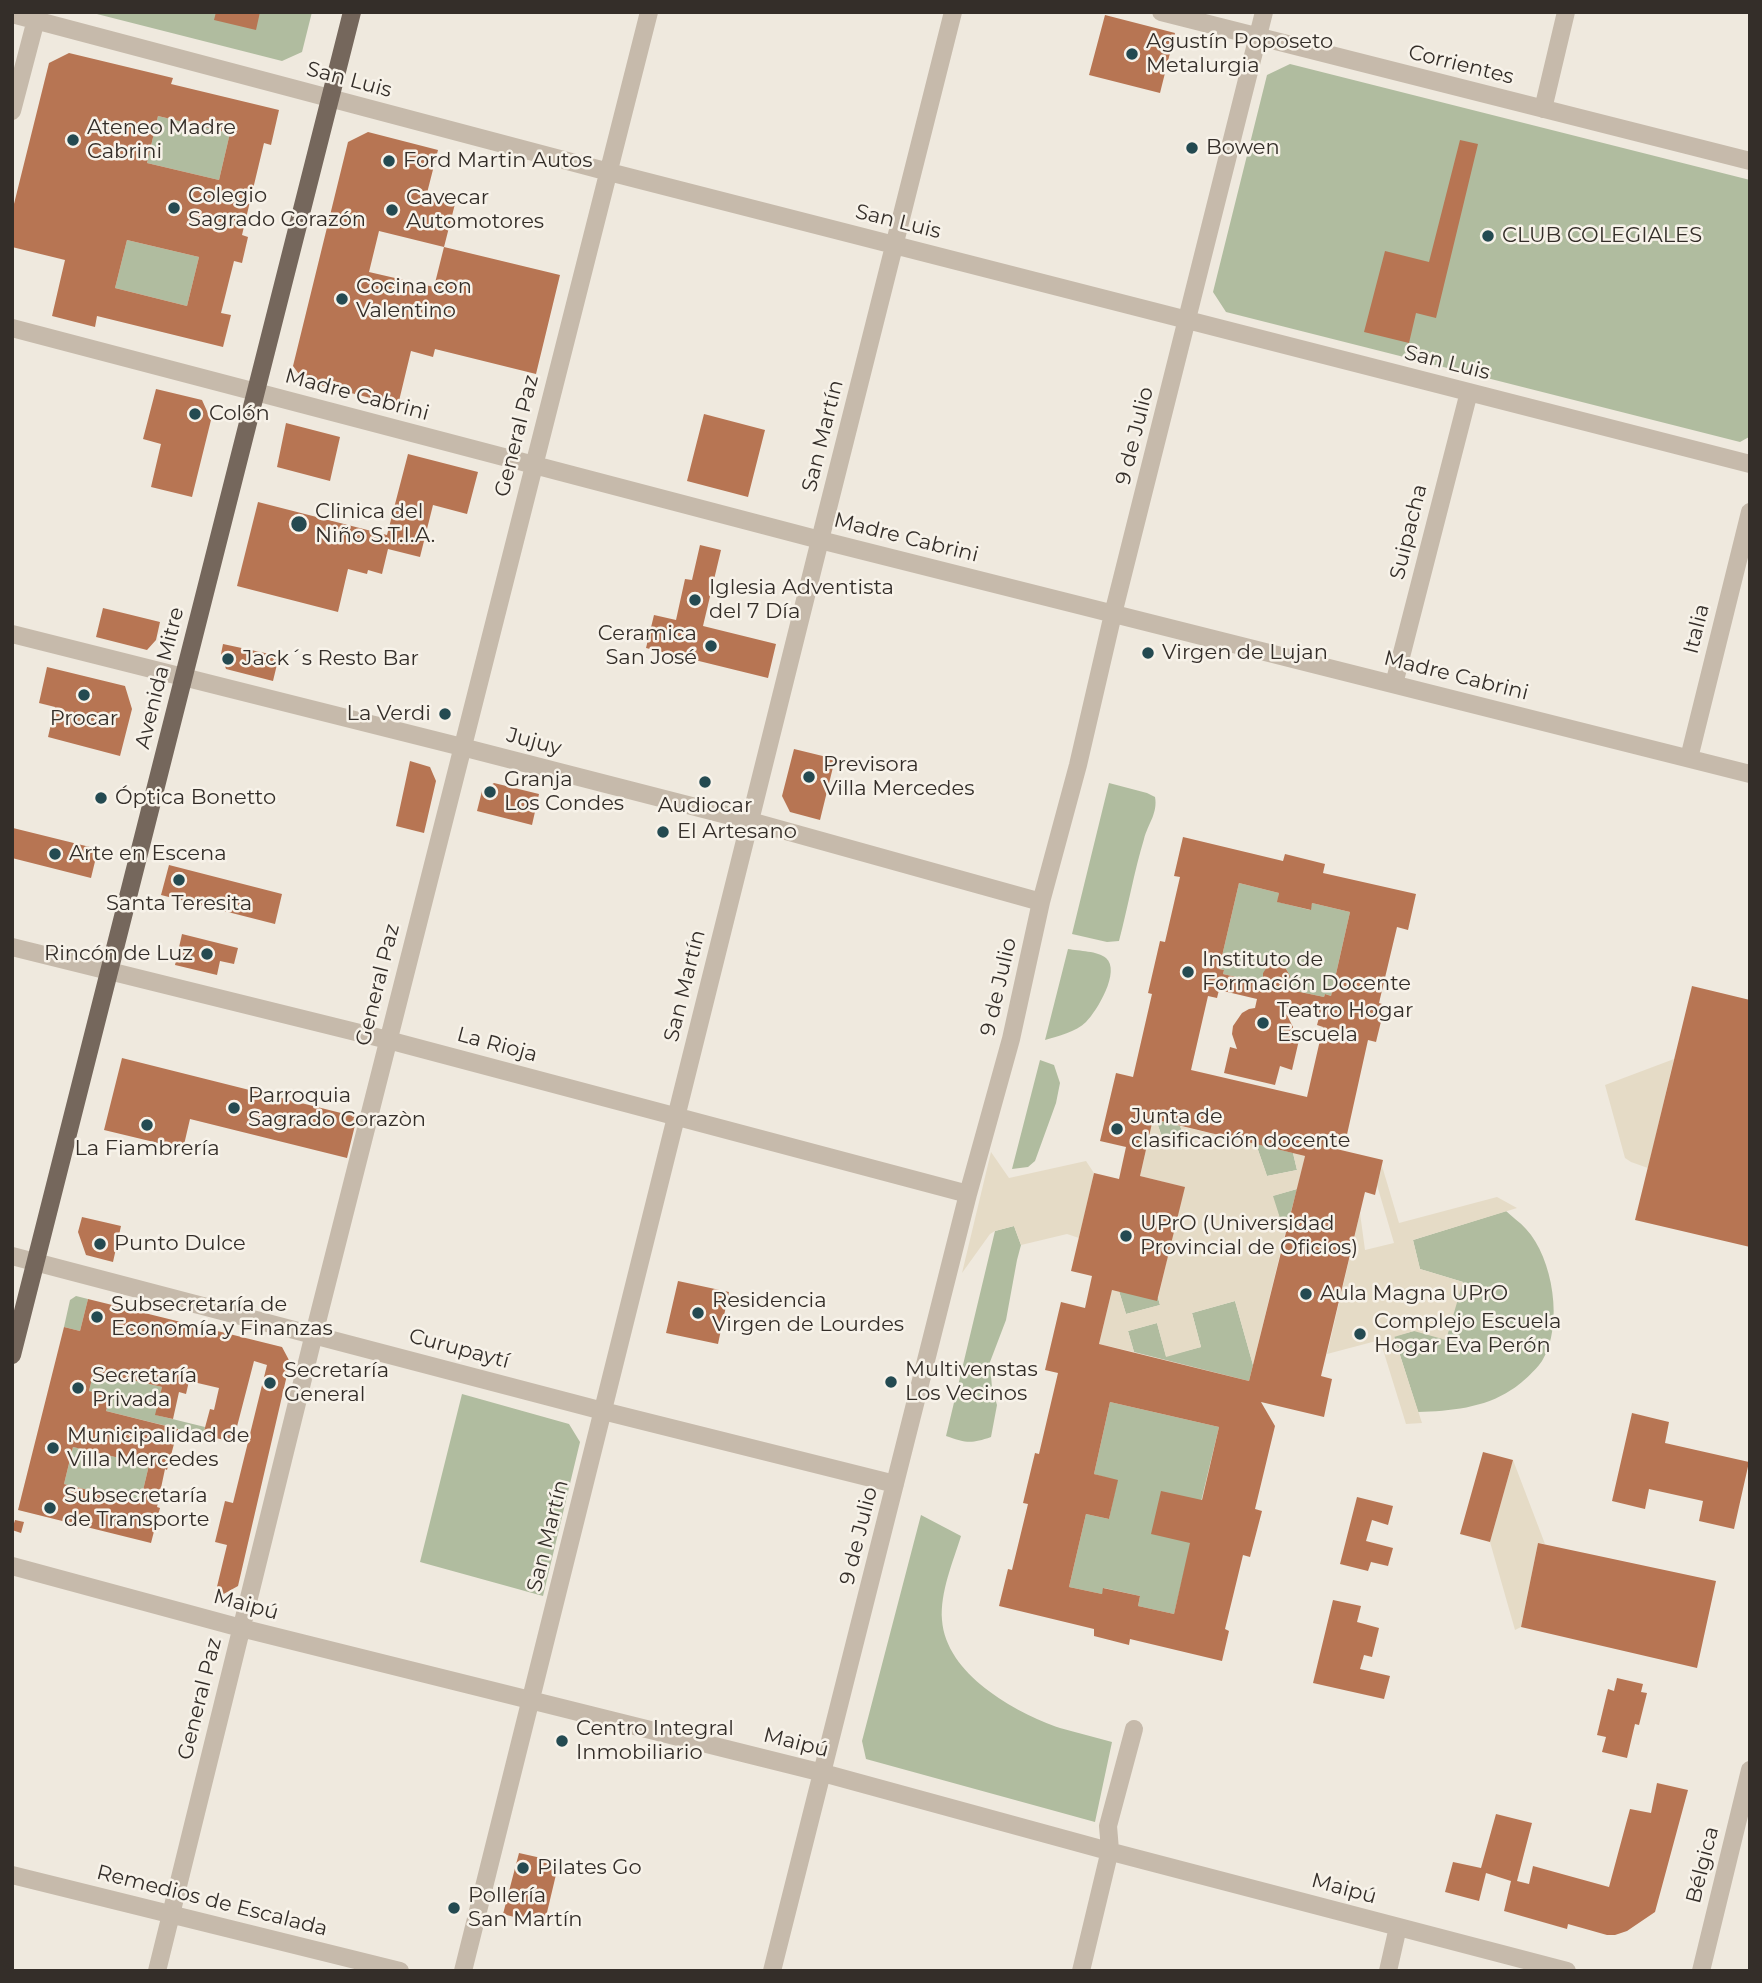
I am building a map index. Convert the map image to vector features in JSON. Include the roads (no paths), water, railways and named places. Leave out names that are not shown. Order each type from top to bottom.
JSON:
[{"type":"main road","name":"Avenida Mitre","points":[[12,1355],[352,12]]},
{"type":"street","name":"General Paz","points":[[157,1971],[314,1334],[649,12]]},
{"type":"street","name":"San Martín","points":[[463,1971],[953,12]]},
{"type":"street","name":"Corrientes","points":[[1161,12],[1750,161]]},
{"type":"street","name":"9 de Julio","points":[[772,1971],[968,1194],[1010,1039],[1041,902],[1078,765],[1264,12]]},
{"type":"street","points":[[1542,109],[1566,12]]},
{"type":"street","name":"San Luis","points":[[12,14],[37,16],[331,99],[609,172],[1750,464]]},
{"type":"street","points":[[12,111],[37,16]]},
{"type":"street","name":"Madre Cabrini","points":[[12,328],[820,540],[1750,774]]},
{"type":"street","name":"Suipacha","points":[[1394,684],[1469,392]]},
{"type":"street","name":"Italia","points":[[1689,758],[1750,512]]},
{"type":"street","name":"Jujuy","points":[[12,634],[750,821],[1041,902]]},
{"type":"street","name":"La Rioja","points":[[12,947],[388,1040],[968,1194]]},
{"type":"street","name":"Curupaytí","points":[[12,1255],[603,1411],[895,1484]]},
{"type":"street","name":"Maipú","points":[[12,1566],[241,1628],[823,1773],[1567,1971]]},
{"type":"street","points":[[1081,1971],[1110,1850],[1108,1826],[1134,1729]]},
{"type":"street","name":"Bélgica","points":[[1701,1971],[1750,1770]]},
{"type":"street","name":"Remedios de Escalada","points":[[12,1875],[400,1971]]},
{"type":"street","points":[[1388,1971],[1398,1927]]},
{"type":"place","name":"Agustín Poposeto Metalurgia","points":[[1132,54]]},
{"type":"place","name":"Ateneo Madre Cabrini","points":[[73,140]]},
{"type":"place","name":"Bowen","points":[[1192,148]]},
{"type":"place","name":"Ford Martin Autos","points":[[389,161]]},
{"type":"place","name":"Colegio Sagrado Corazón","points":[[174,208]]},
{"type":"place","name":"Cavecar Automotores","points":[[392,210]]},
{"type":"place","name":"CLUB COLEGIALES","points":[[1488,236]]},
{"type":"place","name":"Cocina con Valentino","points":[[342,299]]},
{"type":"place","name":"Colón","points":[[195,414]]},
{"type":"place","name":"Clinica del Niño S.T.I.A.","points":[[299,524]]},
{"type":"place","name":"Iglesia Adventista del 7 Día","points":[[695,600]]},
{"type":"place","name":"Ceramica San José","points":[[711,646]]},
{"type":"place","name":"Virgen de Lujan","points":[[1148,653]]},
{"type":"place","name":"Jack´s Resto Bar","points":[[228,659]]},
{"type":"place","name":"Procar","points":[[84,695]]},
{"type":"place","name":"La Verdi","points":[[445,714]]},
{"type":"place","name":"Previsora Villa Mercedes","points":[[809,777]]},
{"type":"place","name":"Audiocar","points":[[705,782]]},
{"type":"place","name":"Granja Los Condes","points":[[490,792]]},
{"type":"place","name":"Óptica Bonetto","points":[[101,798]]},
{"type":"place","name":"El Artesano","points":[[663,832]]},
{"type":"place","name":"Arte en Escena","points":[[55,854]]},
{"type":"place","name":"Santa Teresita","points":[[179,880]]},
{"type":"place","name":"Rincón de Luz","points":[[207,954]]},
{"type":"place","name":"Instituto de Formación Docente","points":[[1188,972]]},
{"type":"place","name":"Teatro Hogar Escuela","points":[[1263,1023]]},
{"type":"place","name":"Parroquia Sagrado Corazòn","points":[[234,1108]]},
{"type":"place","name":"La Fiambrería","points":[[147,1125]]},
{"type":"place","name":"Junta de clasificación docente","points":[[1117,1129]]},
{"type":"place","name":"UPrO (Universidad Provincial de Oficios)","points":[[1126,1236]]},
{"type":"place","name":"Punto Dulce","points":[[100,1244]]},
{"type":"place","name":"Aula Magna UPrO","points":[[1306,1294]]},
{"type":"place","name":"Residencia Virgen de Lourdes","points":[[698,1313]]},
{"type":"place","name":"Subsecretaría de Economía y Finanzas","points":[[97,1317]]},
{"type":"place","name":"Complejo Escuela Hogar Eva Perón","points":[[1360,1334]]},
{"type":"place","name":"Multivenstas Los Vecinos","points":[[891,1382]]},
{"type":"place","name":"Secretaría General","points":[[270,1383]]},
{"type":"place","name":"Secretaría Privada","points":[[78,1388]]},
{"type":"place","name":"Municipalidad de Villa Mercedes","points":[[53,1448]]},
{"type":"place","name":"Subsecretaría de Transporte","points":[[50,1508]]},
{"type":"place","name":"Centro Integral Inmobiliario","points":[[562,1741]]},
{"type":"place","name":"Pilates Go","points":[[523,1868]]},
{"type":"place","name":"Pollería San Martín","points":[[454,1908]]}]
